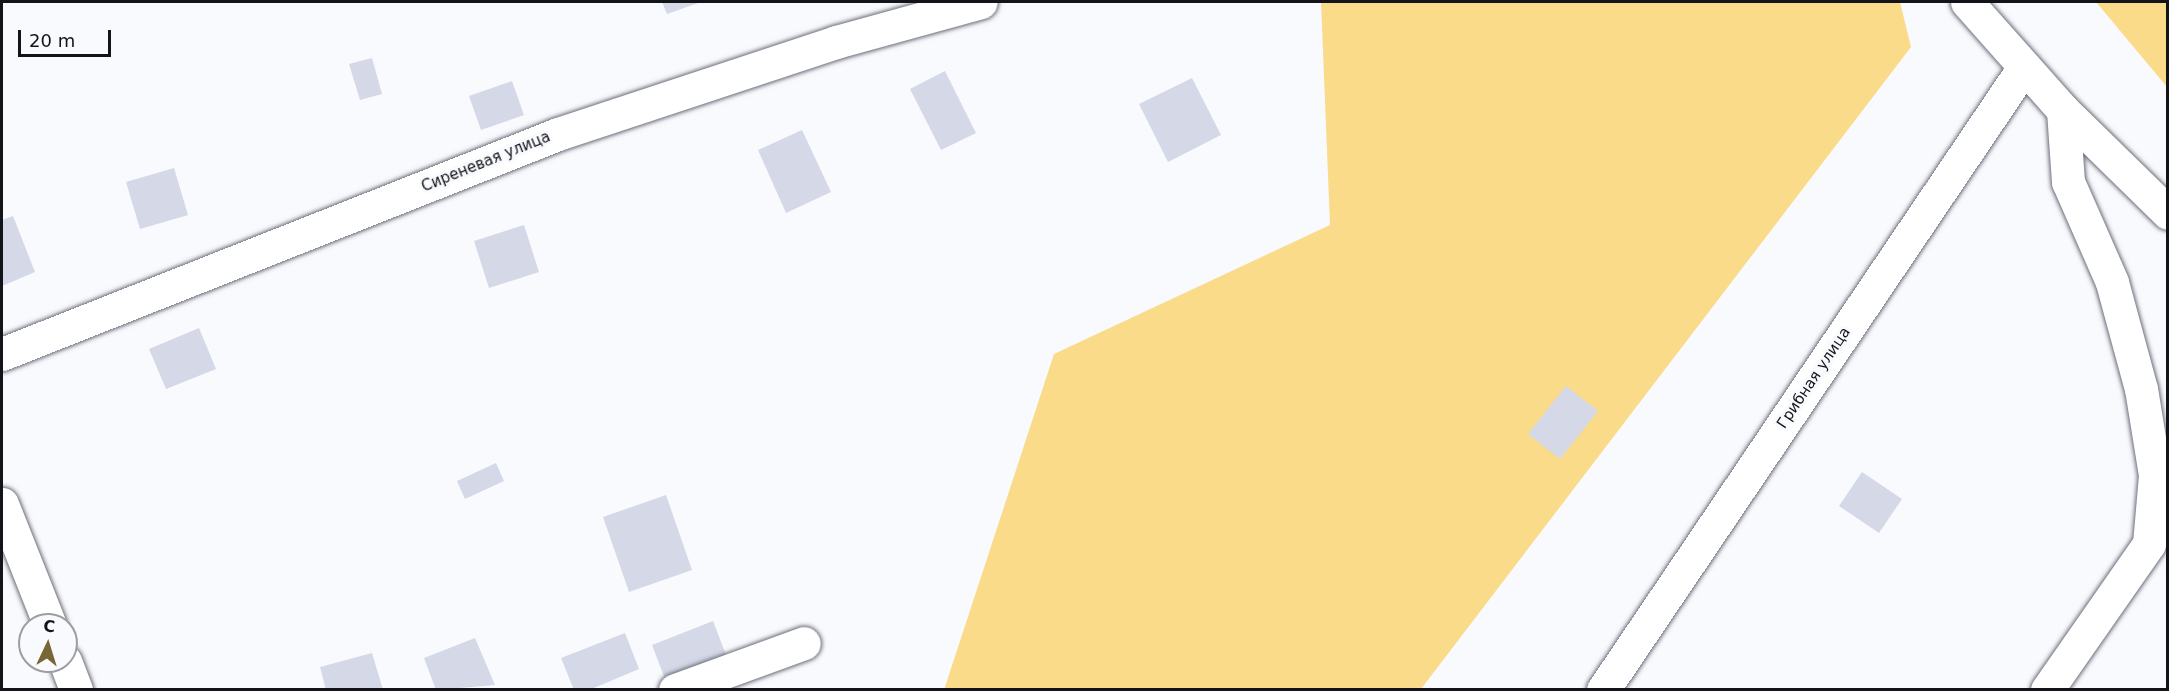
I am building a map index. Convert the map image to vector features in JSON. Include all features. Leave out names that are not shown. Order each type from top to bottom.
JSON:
[{"type":"street","name":"Сиреневая улица","points":[[2,354],[558,134],[836,42],[981,2]]},
{"type":"street","points":[[1967,2],[2062,110],[2168,213]]},
{"type":"street","name":"Грибная улица","points":[[1604,690],[2024,67]]},
{"type":"street","points":[[2062,110],[2068,182],[2112,282],[2141,389],[2155,475],[2149,544]]},
{"type":"street","points":[[2,504],[45,613]]},
{"type":"street","points":[[2047,690],[2168,514]]},
{"type":"street","points":[[675,690],[804,643]]},
{"type":"street","points":[[70,673],[76,690]]},
{"type":"shaded area","points":[[1321,2],[1900,2],[1911,47],[1421,689],[944,690],[1054,354],[1330,225]]},
{"type":"shaded area","points":[[2096,2],[2167,2],[2167,87]]},
{"type":"building","points":[[662,2],[701,2],[667,14]]},
{"type":"building","points":[[372,58],[382,94],[360,100],[349,64]]},
{"type":"building","points":[[945,71],[976,133],[941,150],[910,89]]},
{"type":"building","points":[[1192,78],[1221,135],[1168,162],[1139,104]]},
{"type":"building","points":[[512,81],[524,115],[481,130],[469,96]]},
{"type":"building","points":[[802,130],[831,192],[786,213],[758,150]]},
{"type":"building","points":[[174,168],[188,215],[140,229],[126,182]]},
{"type":"building","points":[[13,216],[35,272],[2,286],[2,220]]},
{"type":"building","points":[[524,225],[539,272],[489,288],[474,241]]},
{"type":"building","points":[[199,328],[216,369],[166,389],[149,349]]},
{"type":"building","points":[[1566,386],[1598,411],[1560,459],[1528,434]]},
{"type":"building","points":[[496,463],[504,481],[465,499],[457,481]]},
{"type":"building","points":[[1862,472],[1902,499],[1879,533],[1839,506]]},
{"type":"building","points":[[666,495],[692,570],[629,592],[603,517]]},
{"type":"building","points":[[713,621],[726,655],[665,679],[652,645]]},
{"type":"building","points":[[625,633],[639,669],[589,690],[574,690],[561,658]]},
{"type":"building","points":[[475,638],[495,685],[436,690],[424,658]]},
{"type":"building","points":[[372,653],[383,690],[326,690],[320,667]]}]
